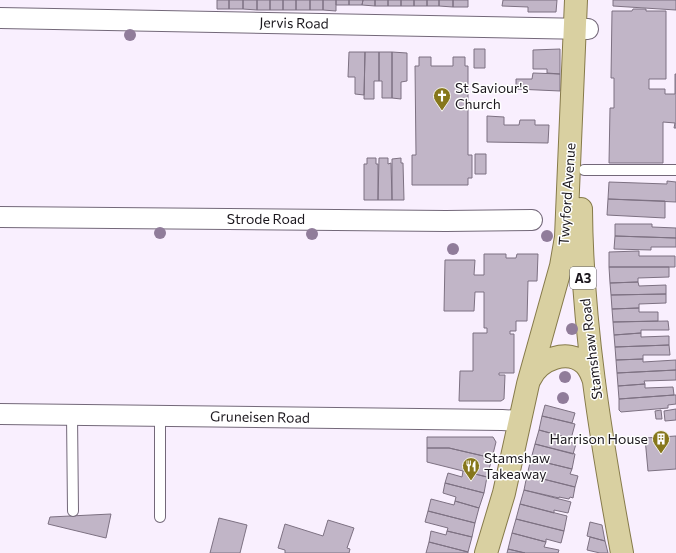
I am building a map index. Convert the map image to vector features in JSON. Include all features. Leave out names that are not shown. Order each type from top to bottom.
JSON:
[{"type":"main road","name":"Twyford Avenue","points":[[486,553],[504,493],[528,384],[561,266],[566,237],[581,29],[576,0]]},
{"type":"main road","name":"Stamshaw Road","points":[[588,0],[581,29],[584,170],[581,203],[582,258],[588,334],[600,429],[622,553]]},
{"type":"main road","name":"Twyford Avenue","points":[[528,384],[531,376],[542,364],[556,357],[563,356],[574,358],[585,365],[592,375],[594,383]]},
{"type":"street","name":"Jervis Road","points":[[0,18],[581,29]]},
{"type":"street","name":"Strode Road","points":[[0,217],[446,221],[532,220]]},
{"type":"street","name":"Gruneisen Road","points":[[0,414],[520,421]]},
{"type":"lane","points":[[584,170],[676,170]]},
{"type":"lane","points":[[72,415],[73,511]]},
{"type":"lane","points":[[160,416],[160,517]]},
{"type":"building","points":[[217,0],[229,0],[229,9],[217,9]]},
{"type":"building","points":[[229,0],[243,0],[243,9],[229,9]]},
{"type":"building","points":[[243,0],[257,0],[257,10],[243,9]]},
{"type":"building","points":[[257,0],[270,0],[270,10],[257,10]]},
{"type":"building","points":[[270,0],[283,0],[283,10],[270,10]]},
{"type":"building","points":[[283,0],[296,0],[296,10],[283,10]]},
{"type":"building","points":[[296,0],[310,0],[310,10],[296,10]]},
{"type":"building","points":[[310,0],[323,0],[323,10],[310,10]]},
{"type":"building","points":[[323,0],[336,0],[336,11],[323,10]]},
{"type":"building","points":[[336,0],[349,0],[349,5],[336,5]]},
{"type":"building","points":[[349,0],[363,0],[362,5],[349,5]]},
{"type":"building","points":[[363,0],[375,0],[375,6],[362,5]]},
{"type":"building","points":[[375,0],[388,0],[388,6],[375,6]]},
{"type":"building","points":[[388,0],[401,0],[401,6],[388,6]]},
{"type":"building","points":[[401,0],[414,0],[414,6],[401,6]]},
{"type":"building","points":[[414,0],[427,0],[427,6],[414,6]]},
{"type":"building","points":[[427,0],[439,0],[439,6],[427,6]]},
{"type":"building","points":[[439,0],[453,0],[453,7],[439,6]]},
{"type":"building","points":[[453,0],[468,0],[468,7],[453,7]]},
{"type":"building","points":[[503,0],[557,0],[556,12],[528,12],[528,7],[502,6]]},
{"type":"building","points":[[613,0],[676,0],[676,10],[613,6]]},
{"type":"building","points":[[633,9],[646,9],[646,11],[666,11],[666,79],[649,79],[649,89],[665,89],[665,94],[675,94],[676,74],[676,128],[674,128],[675,123],[663,122],[663,163],[609,163],[610,108],[614,108],[614,78],[611,78],[612,11],[632,11]]},
{"type":"building","points":[[474,49],[485,49],[485,68],[474,68]]},
{"type":"building","points":[[560,49],[560,74],[547,73],[547,69],[533,69],[533,50]]},
{"type":"building","points":[[349,52],[365,52],[364,95],[355,94],[355,77],[348,77]]},
{"type":"building","points":[[365,52],[379,52],[379,81],[374,81],[374,99],[364,99]]},
{"type":"building","points":[[379,52],[392,52],[392,98],[382,98],[382,81],[379,81]]},
{"type":"building","points":[[392,52],[407,53],[407,81],[401,82],[401,99],[392,98]]},
{"type":"building","name":"St Saviour's Church","points":[[419,57],[431,57],[431,66],[453,66],[453,57],[465,57],[465,66],[468,66],[468,155],[472,155],[472,178],[468,178],[468,185],[412,185],[412,155],[416,155],[415,66],[419,66]]},
{"type":"building","points":[[533,73],[560,74],[560,91],[516,89],[516,79],[532,79]]},
{"type":"building","points":[[487,116],[504,117],[504,125],[519,125],[520,120],[535,120],[535,125],[549,125],[548,143],[487,142]]},
{"type":"building","points":[[475,154],[486,154],[486,174],[475,174]]},
{"type":"building","points":[[367,158],[376,158],[376,164],[378,164],[378,200],[364,200],[364,164],[367,164]]},
{"type":"building","points":[[379,158],[388,158],[388,164],[391,163],[392,200],[378,200]]},
{"type":"building","points":[[401,158],[401,163],[403,163],[404,200],[392,200],[392,159]]},
{"type":"building","points":[[667,181],[676,182],[676,202],[608,199],[609,182],[667,184]]},
{"type":"building","points":[[608,199],[665,201],[665,218],[607,215]]},
{"type":"building","points":[[615,224],[652,224],[652,227],[676,228],[676,238],[615,236]]},
{"type":"building","points":[[615,236],[676,238],[676,247],[651,247],[651,250],[614,249]]},
{"type":"building","points":[[639,251],[639,256],[675,256],[675,267],[609,267],[609,252]]},
{"type":"building","points":[[484,254],[506,254],[506,258],[516,258],[517,254],[538,254],[537,281],[528,281],[527,321],[516,321],[516,331],[510,331],[510,334],[514,334],[514,373],[499,373],[499,375],[505,375],[504,399],[501,401],[459,401],[460,371],[473,371],[473,333],[487,333],[487,328],[484,328],[484,292],[475,292],[474,311],[444,311],[445,260],[475,260],[474,275],[484,275]]},
{"type":"building","points":[[609,267],[669,267],[669,277],[638,278],[638,282],[610,283]]},
{"type":"building","points":[[638,282],[639,286],[666,285],[666,294],[611,295],[610,283]]},
{"type":"building","points":[[666,294],[666,303],[639,304],[639,308],[612,309],[611,295]]},
{"type":"building","points":[[639,308],[639,312],[658,312],[658,321],[613,322],[612,309]]},
{"type":"building","points":[[668,321],[669,330],[641,330],[641,333],[614,335],[613,322]]},
{"type":"building","points":[[641,333],[641,337],[669,336],[669,345],[615,347],[614,335]]},
{"type":"building","points":[[669,345],[670,355],[643,355],[643,359],[616,360],[615,347]]},
{"type":"building","points":[[643,359],[643,362],[676,360],[676,370],[617,373],[616,360]]},
{"type":"building","points":[[676,370],[676,380],[644,381],[645,384],[618,386],[617,373]]},
{"type":"building","points":[[645,384],[645,388],[673,387],[674,395],[619,399],[618,386]]},
{"type":"building","points":[[676,395],[676,404],[668,405],[668,408],[621,412],[619,410],[619,399]]},
{"type":"building","points":[[545,405],[575,413],[572,423],[542,416]]},
{"type":"building","points":[[676,409],[676,420],[665,421],[664,411]]},
{"type":"building","points":[[661,410],[662,419],[656,419],[655,411]]},
{"type":"building","points":[[542,416],[575,424],[571,439],[539,430]]},
{"type":"building","points":[[539,430],[562,436],[562,440],[576,444],[573,454],[535,444]]},
{"type":"building","name":"Harrison House","points":[[676,436],[676,469],[648,471],[645,438]]},
{"type":"building","points":[[427,437],[493,437],[496,442],[492,458],[449,448],[427,448]]},
{"type":"building","points":[[535,444],[575,454],[572,469],[531,459]]},
{"type":"building","points":[[427,448],[449,448],[492,458],[487,477],[427,462]]},
{"type":"building","points":[[531,459],[572,469],[570,474],[578,476],[575,487],[527,475]]},
{"type":"building","points":[[463,471],[487,477],[484,493],[445,483],[448,473],[462,477]]},
{"type":"building","points":[[527,475],[575,487],[573,498],[559,498],[524,490]]},
{"type":"building","points":[[445,483],[484,493],[479,508],[455,501],[456,497],[443,493]]},
{"type":"building","points":[[524,490],[571,502],[568,513],[554,510],[554,513],[520,504]]},
{"type":"building","points":[[431,499],[454,505],[455,501],[479,508],[475,523],[428,511]]},
{"type":"building","points":[[520,504],[567,516],[564,531],[516,519]]},
{"type":"building","points":[[428,511],[475,523],[472,537],[447,531],[448,528],[425,522]]},
{"type":"building","points":[[111,514],[106,538],[48,524],[50,517]]},
{"type":"building","points":[[219,518],[247,525],[240,553],[210,553]]},
{"type":"building","points":[[516,519],[564,531],[561,543],[546,539],[546,542],[512,533]]},
{"type":"building","points":[[328,520],[354,528],[347,548],[350,549],[349,553],[285,553],[285,550],[278,548],[285,524],[323,536]]},
{"type":"building","points":[[590,522],[602,525],[605,541],[587,536]]},
{"type":"building","points":[[431,531],[446,535],[447,531],[472,537],[468,552],[429,542]]},
{"type":"building","points":[[512,533],[546,542],[544,547],[559,550],[558,553],[525,553],[508,549]]},
{"type":"building","points":[[590,537],[605,541],[608,553],[587,550]]},
{"type":"building","points":[[429,542],[468,552],[468,553],[426,553]]},
{"type":"building","points":[[508,549],[525,553],[507,553]]},
{"type":"place","name":"St Saviour's Church","points":[[442,111]]},
{"type":"place","name":"Harrison House","points":[[661,454]]},
{"type":"place","name":"Stamshaw Takeaway","points":[[471,481]]}]
